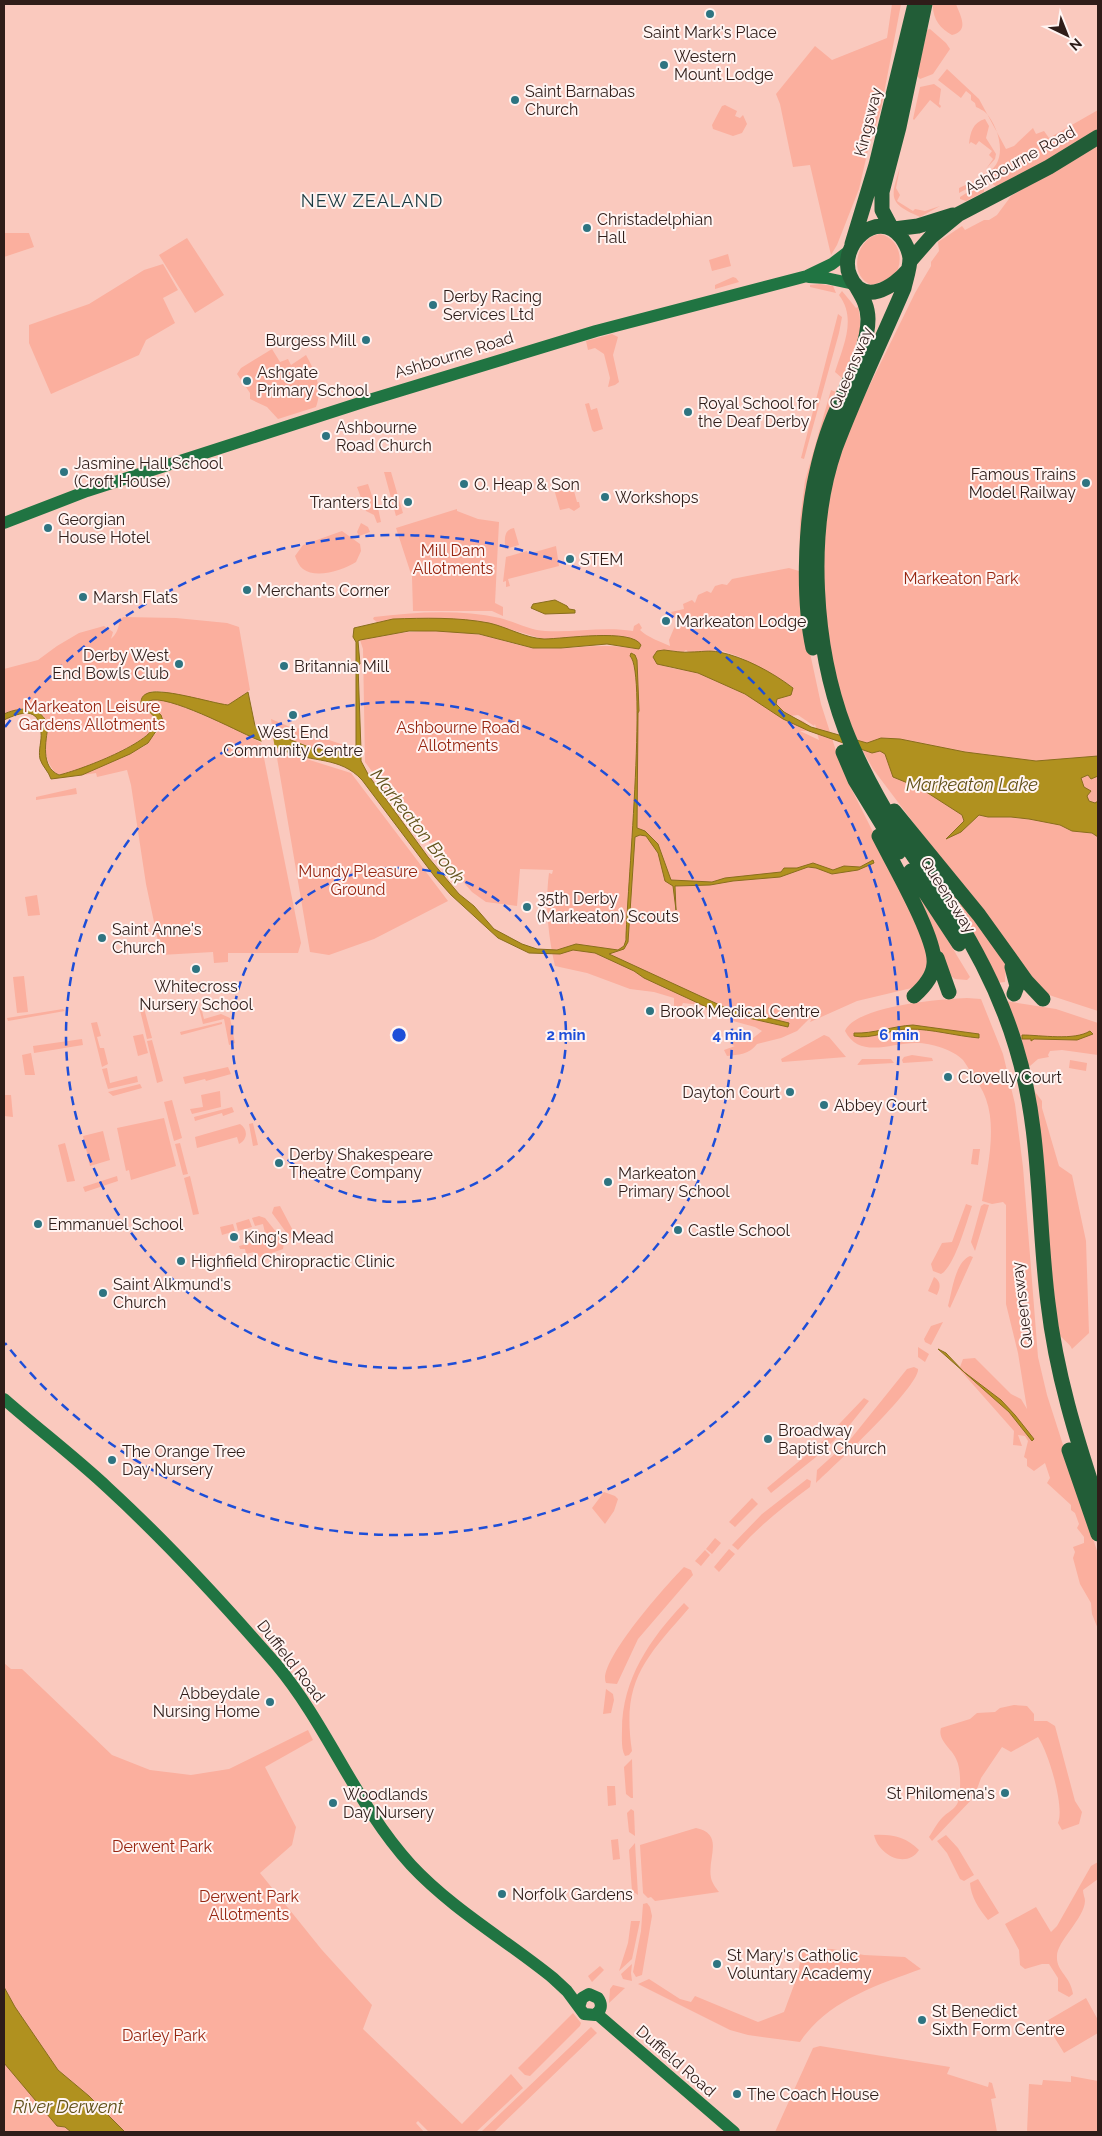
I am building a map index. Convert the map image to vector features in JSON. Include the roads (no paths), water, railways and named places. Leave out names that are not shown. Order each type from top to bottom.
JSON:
[{"type":"highway","name":"Kingsway","points":[[850,249],[876,165],[915,4]]},
{"type":"highway","name":"Kingsway","points":[[892,228],[882,210],[882,192],[899,127],[925,4]]},
{"type":"highway","name":"Ashbourne Road","points":[[892,228],[918,226],[959,214],[1049,167],[1098,137]]},
{"type":"highway","name":"Ashbourne Road","points":[[909,265],[931,237],[959,214]]},
{"type":"highway","points":[[882,226],[892,228],[906,244],[909,265],[886,289],[867,291],[855,286],[848,270],[850,249],[856,240],[869,229],[882,226]]},
{"type":"highway","name":"Queensway","points":[[839,728],[822,642],[818,581],[821,510],[835,450],[904,288],[909,265]]},
{"type":"highway","name":"Queensway","points":[[855,286],[867,308],[866,332],[858,361],[829,427],[814,485],[808,537],[808,608],[812,643],[825,702],[839,728],[887,834],[966,956],[995,1017],[1010,1060],[1025,1133],[1038,1304],[1047,1363],[1068,1446],[1098,1534]]},
{"type":"highway","points":[[860,777],[867,814],[934,949],[949,992]]},
{"type":"highway","points":[[860,777],[978,915],[1027,982],[1043,999]]},
{"type":"highway","name":"Queensway","points":[[860,777],[953,913],[976,953],[1004,1015],[1016,1048],[1031,1109],[1037,1152],[1044,1271],[1052,1333],[1072,1424],[1098,1504]]},
{"type":"highway","points":[[914,996],[922,989],[933,971],[934,949]]},
{"type":"highway","points":[[1008,956],[1016,980],[1014,994]]},
{"type":"main road","name":"Ashbourne Road","points":[[4,523],[87,491],[366,401],[596,331],[807,276],[832,264],[850,249]]},
{"type":"main road","name":"Ashbourne Road","points":[[807,276],[826,278],[855,286]]},
{"type":"main road","name":"Duffield Road","points":[[4,1399],[111,1490],[236,1618],[298,1692],[365,1805],[411,1864],[458,1907],[554,1978],[571,1988],[588,1994]]},
{"type":"main road","name":"Duffield Road","points":[[554,1978],[580,2007]]},
{"type":"main road","points":[[588,1994],[600,2000],[601,2007],[597,2014],[587,2016],[581,2012],[580,2007],[582,1998],[588,1994]]},
{"type":"main road","name":"Duffield Road","points":[[597,2014],[734,2132]]},
{"type":"water","points":[[555,600],[569,609],[575,610],[575,613],[545,614],[531,608],[533,604]]},
{"type":"water","points":[[393,619],[465,620],[489,623],[523,635],[544,639],[611,636],[635,640],[641,645],[639,649],[607,644],[561,648],[533,648],[479,634],[436,631],[409,631],[360,640],[358,641],[360,664],[358,666],[361,750],[356,749],[356,642],[353,637],[354,628]]},
{"type":"water","name":"Markeaton Lake","points":[[657,651],[685,652],[715,651],[748,661],[776,676],[793,688],[791,695],[777,699],[776,704],[784,712],[811,727],[867,743],[881,738],[900,739],[965,752],[1036,761],[1098,756],[1098,776],[1091,779],[1088,775],[1081,778],[1084,787],[1091,791],[1087,796],[1089,801],[1095,803],[1098,801],[1098,837],[1092,833],[1072,831],[1060,825],[1029,819],[979,815],[961,832],[946,839],[964,821],[962,815],[920,788],[893,777],[885,754],[880,751],[872,753],[809,731],[783,719],[745,694],[698,673],[657,664],[653,657]]},
{"type":"water","points":[[631,653],[635,655],[637,660],[639,711],[637,828],[645,831],[658,844],[671,880],[712,882],[725,878],[781,872],[784,868],[797,868],[813,863],[833,870],[844,866],[860,867],[873,860],[874,863],[858,870],[832,874],[808,867],[780,877],[710,885],[675,886],[676,910],[673,886],[665,881],[658,853],[646,836],[640,835],[635,837],[628,942],[624,949],[609,954],[724,1007],[789,1023],[788,1027],[713,1010],[595,953],[573,950],[560,954],[529,953],[498,938],[451,895],[435,877],[362,780],[353,772],[335,763],[295,755],[185,707],[158,700],[149,701],[148,704],[161,715],[163,721],[148,743],[130,754],[82,775],[51,779],[40,759],[41,732],[37,718],[28,713],[23,713],[4,720],[4,714],[16,710],[23,709],[41,714],[48,726],[47,760],[53,771],[59,775],[98,762],[144,738],[153,729],[156,721],[154,716],[141,704],[142,698],[146,694],[152,692],[173,693],[228,705],[248,692],[255,726],[273,733],[277,737],[283,737],[314,749],[332,749],[349,755],[356,754],[361,756],[361,761],[369,776],[428,857],[459,894],[474,906],[494,929],[522,944],[537,949],[557,950],[576,944],[618,950],[624,946],[626,940],[635,789],[637,701],[635,671],[630,656]]},
{"type":"water","points":[[913,1025],[979,1034],[979,1038],[909,1029],[867,1037],[854,1036],[854,1033]]},
{"type":"water","points":[[1090,1031],[1093,1034],[1077,1040],[1034,1039],[1031,1041],[1031,1039],[1022,1039],[1022,1035],[1066,1037]]},
{"type":"water","points":[[938,1349],[946,1353],[964,1372],[1001,1400],[1034,1439],[1032,1441],[1009,1412]]},
{"type":"water","name":"River Derwent","points":[[4,1987],[15,2007],[58,2070],[89,2096],[125,2132],[71,2132],[65,2127],[57,2126],[4,2063]]},
{"type":"place","name":"Saint Mark's Place","points":[[710,14]]},
{"type":"place","name":"Western Mount Lodge","points":[[664,65]]},
{"type":"place","name":"Saint Barnabas Church","points":[[515,100]]},
{"type":"place","name":"Christadelphian Hall","points":[[587,228]]},
{"type":"place","name":"Derby Racing Services Ltd","points":[[433,305]]},
{"type":"place","name":"Burgess Mill","points":[[366,340]]},
{"type":"place","name":"Ashgate Primary School","points":[[247,381]]},
{"type":"place","name":"Royal School for the Deaf Derby","points":[[688,412]]},
{"type":"place","name":"Ashbourne Road Church","points":[[326,436]]},
{"type":"place","name":"Jasmine Hall School (Croft House)","points":[[64,472]]},
{"type":"place","name":"Famous Trains Model Railway","points":[[1086,483]]},
{"type":"place","name":"O. Heap & Son","points":[[464,484]]},
{"type":"place","name":"Workshops","points":[[605,497]]},
{"type":"place","name":"Tranters Ltd","points":[[408,502]]},
{"type":"place","name":"Georgian House Hotel","points":[[48,528]]},
{"type":"place","name":"STEM","points":[[570,559]]},
{"type":"place","name":"Merchants Corner","points":[[247,590]]},
{"type":"place","name":"Marsh Flats","points":[[83,597]]},
{"type":"place","name":"Markeaton Lodge","points":[[666,621]]},
{"type":"place","name":"Derby West End Bowls Club","points":[[179,664]]},
{"type":"place","name":"Britannia Mill","points":[[284,666]]},
{"type":"place","name":"West End Community Centre","points":[[293,715]]},
{"type":"place","name":"35th Derby (Markeaton) Scouts","points":[[527,907]]},
{"type":"place","name":"Saint Anne's Church","points":[[102,938]]},
{"type":"place","name":"Whitecross Nursery School","points":[[196,969]]},
{"type":"place","name":"Brook Medical Centre","points":[[650,1011]]},
{"type":"place","name":"Clovelly Court","points":[[948,1077]]},
{"type":"place","name":"Dayton Court","points":[[790,1092]]},
{"type":"place","name":"Abbey Court","points":[[824,1105]]},
{"type":"place","name":"Derby Shakespeare Theatre Company","points":[[279,1163]]},
{"type":"place","name":"Markeaton Primary School","points":[[608,1182]]},
{"type":"place","name":"Emmanuel School","points":[[38,1224]]},
{"type":"place","name":"Castle School","points":[[678,1230]]},
{"type":"place","name":"King's Mead","points":[[234,1237]]},
{"type":"place","name":"Highfield Chiropractic Clinic","points":[[181,1261]]},
{"type":"place","name":"Saint Alkmund's Church","points":[[103,1293]]},
{"type":"place","name":"Broadway Baptist Church","points":[[768,1439]]},
{"type":"place","name":"The Orange Tree Day Nursery","points":[[112,1460]]},
{"type":"place","name":"Abbeydale Nursing Home","points":[[270,1702]]},
{"type":"place","name":"St Philomena's","points":[[1005,1793]]},
{"type":"place","name":"Woodlands Day Nursery","points":[[333,1803]]},
{"type":"place","name":"Norfolk Gardens","points":[[502,1894]]},
{"type":"place","name":"St Mary's Catholic Voluntary Academy","points":[[717,1964]]},
{"type":"place","name":"St Benedict Sixth Form Centre","points":[[922,2020]]},
{"type":"place","name":"The Coach House","points":[[737,2094]]},
{"type":"district","name":"NEW ZEALAND","points":[[372,200]]},
{"type":"park label","name":"Mill Dam Allotments","points":[[453,559]]},
{"type":"park label","name":"Markeaton Park","points":[[961,578]]},
{"type":"park label","name":"Markeaton Leisure Gardens Allotments","points":[[92,715]]},
{"type":"park label","name":"Ashbourne Road Allotments","points":[[458,736]]},
{"type":"park label","name":"Mundy Pleasure Ground","points":[[358,880]]},
{"type":"park label","name":"Derwent Park","points":[[162,1846]]},
{"type":"park label","name":"Derwent Park Allotments","points":[[249,1905]]},
{"type":"park label","name":"Darley Park","points":[[164,2035]]},
{"type":"water label","name":"Markeaton Brook","points":[[418,826]]}]
